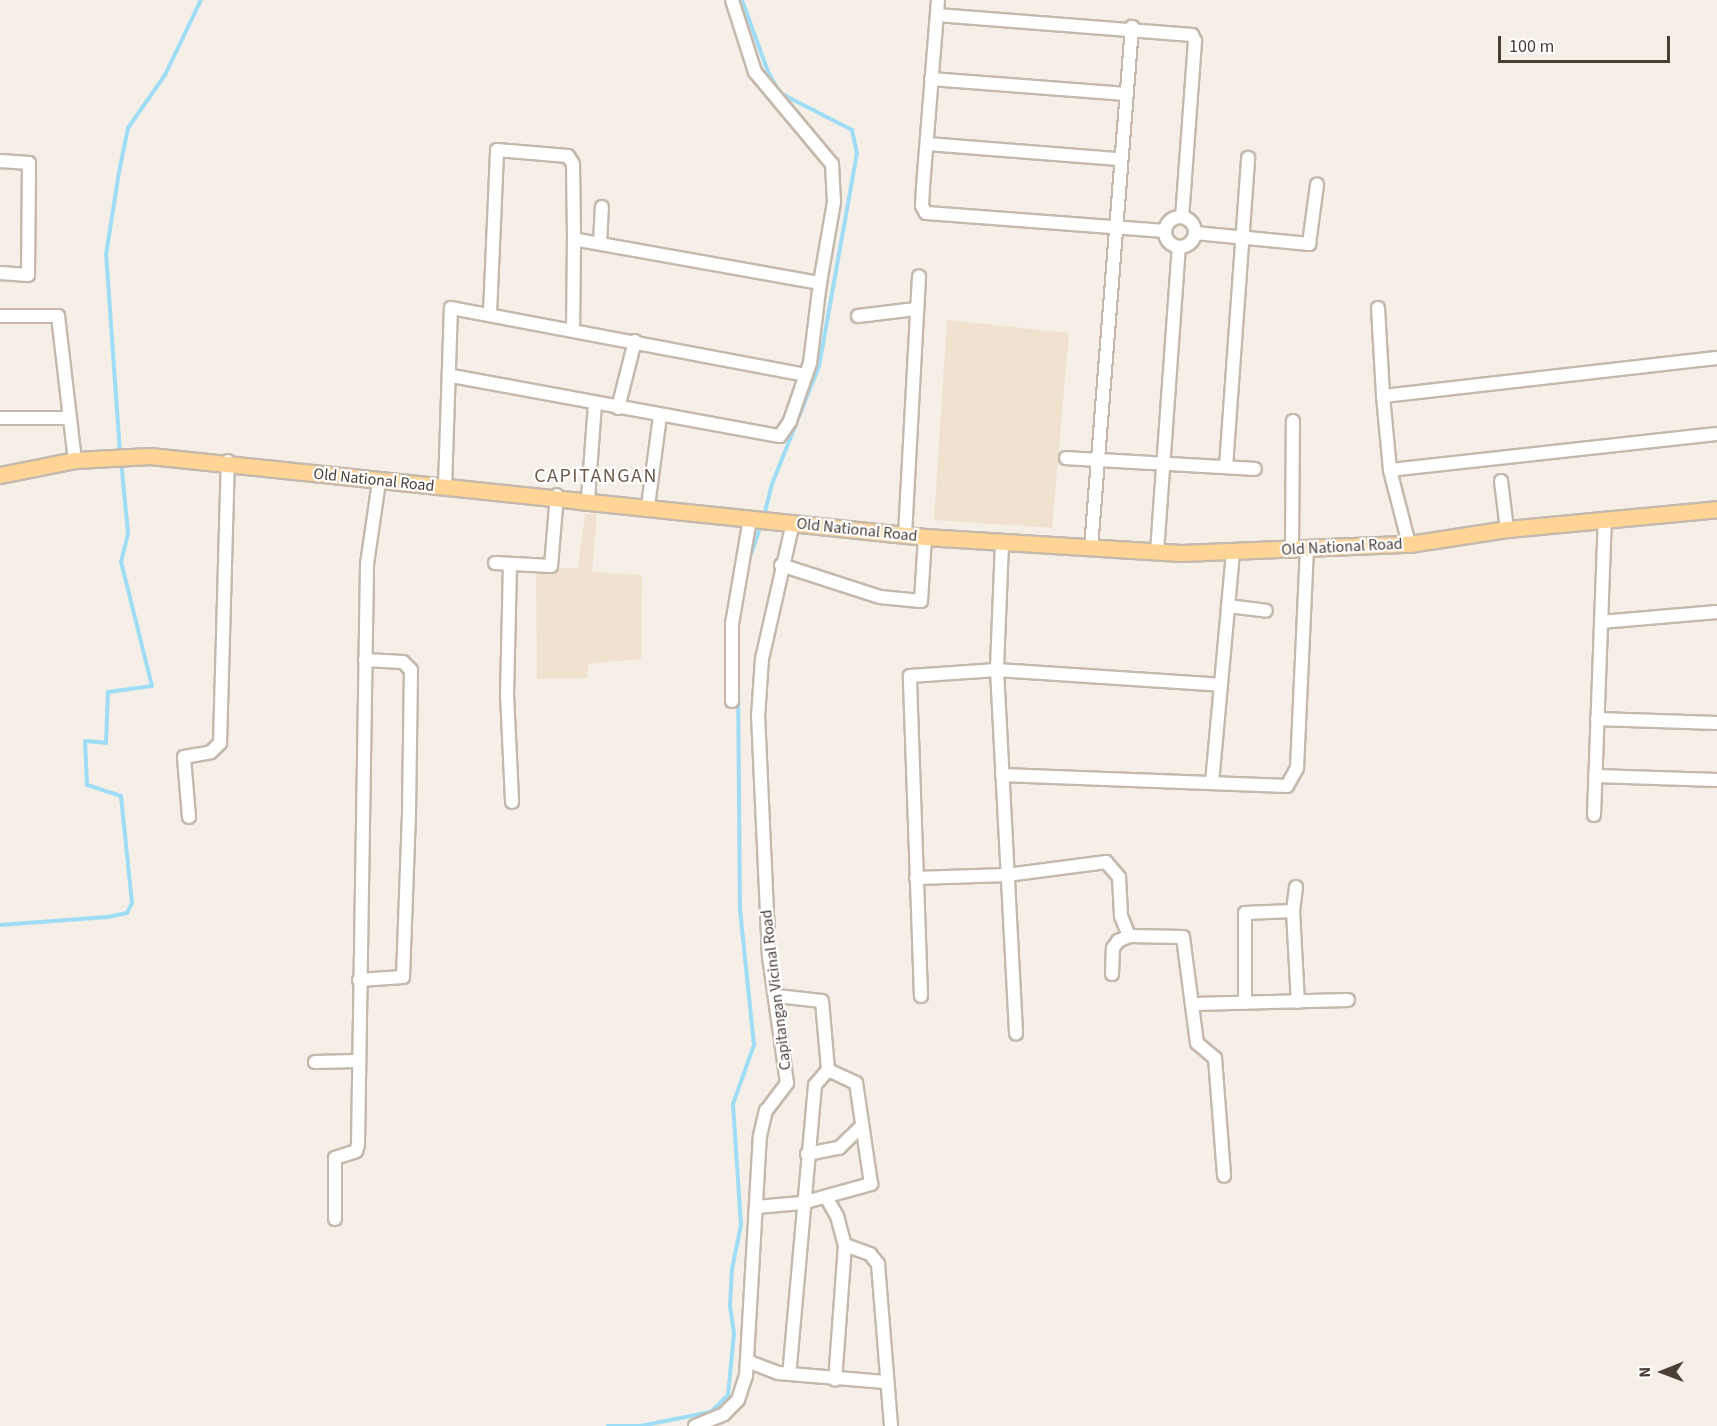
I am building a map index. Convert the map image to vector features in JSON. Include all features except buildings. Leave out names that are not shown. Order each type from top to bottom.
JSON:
[{"type":"main road","name":"Old National Road","points":[[0,474],[75,460],[110,458],[228,461],[379,482],[557,495],[904,535],[1158,552],[1233,553],[1409,544],[1507,530],[1717,509]]},
{"type":"street","points":[[452,376],[660,416],[780,436],[790,421],[815,343],[820,283],[834,202],[832,164],[755,72],[732,0]]},
{"type":"street","points":[[938,0],[922,206],[926,213],[1166,231]]},
{"type":"street","points":[[937,15],[1185,32],[1195,41],[1182,217]]},
{"type":"street","points":[[1091,548],[1119,159],[1132,27]]},
{"type":"street","points":[[931,79],[1126,94]]},
{"type":"street","points":[[927,144],[1119,159]]},
{"type":"street","points":[[490,313],[497,150],[568,156],[573,164],[573,328]]},
{"type":"street","points":[[1226,467],[1248,158]]},
{"type":"street","points":[[0,161],[29,163],[28,275],[1,277]]},
{"type":"street","points":[[1195,233],[1309,244],[1317,185]]},
{"type":"street","points":[[600,243],[602,207]]},
{"type":"street","points":[[1182,217],[1193,224],[1195,233],[1188,245],[1179,247],[1170,243],[1166,231],[1169,222],[1182,217]]},
{"type":"street","points":[[574,239],[820,283]]},
{"type":"street","points":[[1158,552],[1179,247]]},
{"type":"street","points":[[904,535],[919,276]]},
{"type":"street","points":[[445,487],[452,376],[451,308],[573,328],[806,375]]},
{"type":"street","points":[[1378,308],[1390,470],[1409,544]]},
{"type":"street","points":[[858,316],[916,309]]},
{"type":"street","points":[[0,316],[58,316],[68,418],[75,460]]},
{"type":"street","points":[[618,408],[635,341]]},
{"type":"street","points":[[1383,396],[1717,358]]},
{"type":"street","points":[[588,499],[595,404]]},
{"type":"street","points":[[648,506],[660,416]]},
{"type":"street","points":[[0,418],[68,418]]},
{"type":"street","points":[[1002,776],[1287,786],[1295,778],[1300,550],[1293,422]]},
{"type":"street","points":[[1390,470],[1717,434]]},
{"type":"street","points":[[1066,458],[1256,469]]},
{"type":"street","points":[[189,818],[184,758],[211,752],[220,743],[228,461]]},
{"type":"street","points":[[335,1219],[335,1158],[356,1151],[357,1145],[367,564],[379,482]]},
{"type":"street","points":[[1501,482],[1507,530]]},
{"type":"street","points":[[495,563],[551,566],[557,495]]},
{"type":"street","points":[[732,701],[732,624],[760,520]]},
{"type":"street","points":[[1594,814],[1605,520]]},
{"type":"street","name":"Capitangan Vicinal Road","points":[[696,1426],[724,1414],[738,1400],[747,1361],[756,1207],[764,1120],[787,1083],[777,996],[769,957],[758,717],[762,659],[781,565],[793,523]]},
{"type":"street","points":[[781,565],[880,597],[921,601],[925,537]]},
{"type":"street","points":[[1002,543],[997,670],[1016,1034]]},
{"type":"street","points":[[1212,783],[1233,553]]},
{"type":"street","points":[[510,564],[507,694],[512,802]]},
{"type":"street","points":[[1228,606],[1266,611]]},
{"type":"street","points":[[1601,622],[1717,612]]},
{"type":"street","points":[[359,980],[403,977],[409,813],[411,670],[403,662],[365,660]]},
{"type":"street","points":[[921,996],[910,676],[997,670],[1220,685]]},
{"type":"street","points":[[1597,719],[1717,723]]},
{"type":"street","points":[[1595,776],[1717,780]]},
{"type":"street","points":[[916,878],[1007,875],[1106,862],[1119,876],[1121,916],[1129,936]]},
{"type":"street","points":[[1296,887],[1293,911],[1298,1002]]},
{"type":"street","points":[[1245,1003],[1245,913],[1293,911]]},
{"type":"street","points":[[1112,974],[1113,948],[1118,940],[1129,936],[1183,937],[1194,1004],[1197,1043],[1215,1058],[1224,1176]]},
{"type":"street","points":[[777,996],[822,1001],[828,1070],[815,1084],[802,1203],[789,1374]]},
{"type":"street","points":[[1194,1004],[1348,1000]]},
{"type":"street","points":[[315,1062],[358,1061]]},
{"type":"street","points":[[756,1207],[802,1203],[871,1184],[856,1083],[828,1070]]},
{"type":"street","points":[[807,1154],[839,1148],[862,1126]]},
{"type":"street","points":[[826,1197],[837,1216],[845,1245],[835,1380]]},
{"type":"street","points":[[845,1245],[870,1254],[878,1264],[885,1382],[891,1426]]},
{"type":"street","points":[[747,1361],[789,1374],[835,1380],[885,1382]]},
{"type":"shaded area","points":[[947,320],[1069,333],[1052,528],[934,520]]},
{"type":"shaded area","points":[[585,514],[597,514],[592,572],[642,575],[641,659],[588,664],[587,678],[537,679],[536,569],[578,568]]},
{"type":"waterway","points":[[120,453],[106,255],[119,172],[128,128],[165,75],[201,0]]},
{"type":"waterway","points":[[742,0],[768,72],[780,93],[852,130],[857,153],[819,366],[772,484],[764,515]]},
{"type":"waterway","points":[[0,925],[108,917],[127,913],[132,903],[121,796],[87,785],[85,741],[106,743],[108,692],[152,686],[121,562],[128,533],[121,460]]},
{"type":"waterway","points":[[748,563],[761,525]]},
{"type":"waterway","points":[[608,1426],[640,1426],[711,1412],[728,1395],[734,1334],[730,1306],[732,1269],[741,1225],[733,1104],[754,1045],[740,909],[738,689]]},
{"type":"district","name":"CAPITANGAN","points":[[596,476]]}]
